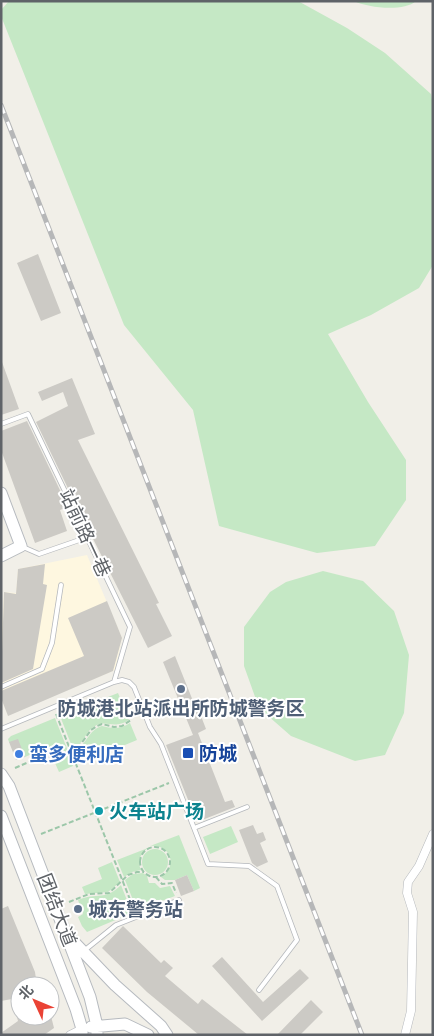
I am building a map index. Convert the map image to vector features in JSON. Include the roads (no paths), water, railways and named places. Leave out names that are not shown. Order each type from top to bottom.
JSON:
[{"type":"main road","points":[[1,493],[21,546],[1,556]]},
{"type":"main road","name":"团结大道","points":[[1,774],[8,786],[65,932],[78,954],[97,1030]]},
{"type":"main road","name":"团结大道","points":[[1,816],[76,1008],[82,1032]]},
{"type":"main road","points":[[78,954],[116,985],[161,1026],[168,1035]]},
{"type":"main road","points":[[82,1032],[125,1024],[148,1035]]},
{"type":"street","points":[[405,1035],[411,1011],[412,971],[413,912],[407,893],[408,882],[419,866],[433,834]]},
{"type":"street","points":[[70,1035],[82,1032]]},
{"type":"lane","name":"站前路一巷","points":[[1,424],[28,414],[130,627],[114,682]]},
{"type":"lane","points":[[21,546],[39,554],[88,537]]},
{"type":"lane","points":[[1,688],[42,670],[52,643],[62,585]]},
{"type":"lane","points":[[1,729],[114,682],[122,680],[129,682],[134,687],[150,727],[162,744],[208,864],[248,866],[277,886],[297,940],[259,990]]},
{"type":"lane","points":[[194,828],[247,807]]},
{"type":"lane","points":[[78,954],[116,925],[179,900]]},
{"type":"railway","points":[[1,105],[362,1035]]},
{"type":"place","name":"防城港北站派出所防城警务区","points":[[181,689]]},
{"type":"place","name":"防城","points":[[188,753]]},
{"type":"place","name":"蛮多便利店","points":[[19,754]]},
{"type":"place","name":"火车站广场","points":[[99,811]]},
{"type":"place","name":"城东警务站","points":[[78,909]]}]
